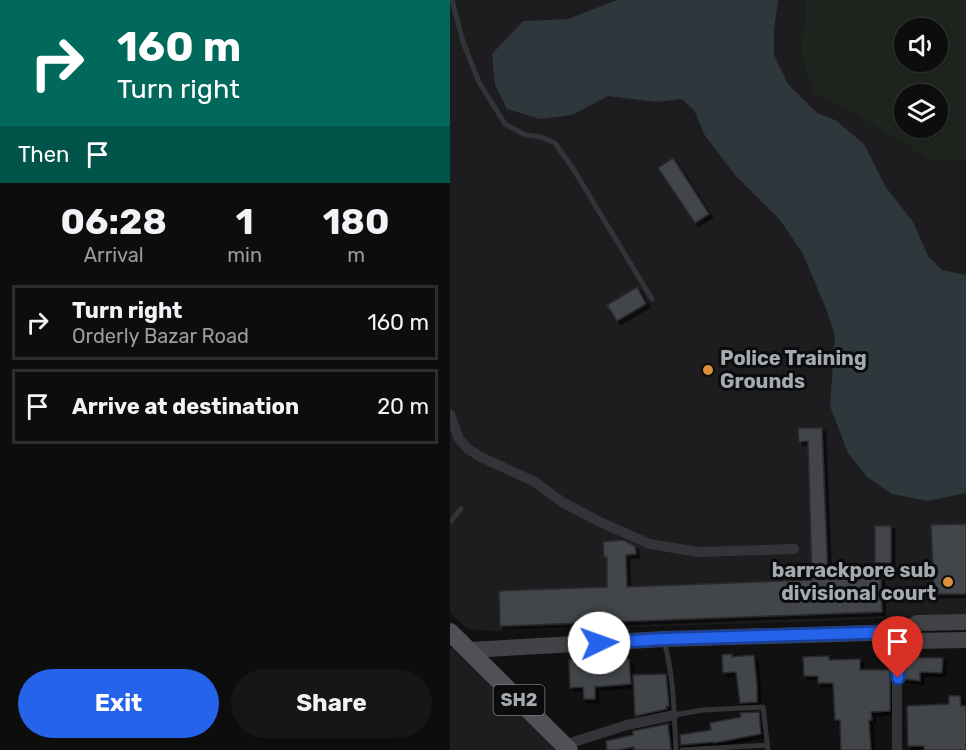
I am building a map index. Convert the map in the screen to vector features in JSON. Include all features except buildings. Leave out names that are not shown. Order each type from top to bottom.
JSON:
[{"type":"main road","name":"SH2","points":[[457,642],[564,748]]},
{"type":"street","points":[[450,414],[459,439],[468,449],[535,482],[562,502],[600,522],[650,544],[698,552],[794,549]]},
{"type":"street","points":[[457,642],[901,632],[917,623],[966,622]]},
{"type":"street","points":[[901,632],[915,641],[966,640]]},
{"type":"street","points":[[897,750],[901,632]]},
{"type":"street","points":[[564,748],[627,725],[674,715]]},
{"type":"lane","points":[[452,0],[463,42],[479,82],[505,124],[525,135],[541,137],[555,143],[652,299]]},
{"type":"lane","points":[[450,522],[461,509]]},
{"type":"lane","points":[[664,639],[670,661],[676,750]]},
{"type":"lane","points":[[674,715],[703,710],[763,707],[768,747],[682,750]]},
{"type":"shaded area","name":"Police Training Grounds","points":[[450,0],[966,0],[966,614],[823,621],[496,631],[467,629],[450,613]]},
{"type":"shaded area","points":[[617,0],[778,0],[774,55],[788,84],[817,113],[835,120],[864,144],[885,186],[913,222],[928,256],[942,270],[966,275],[966,493],[928,501],[892,494],[867,477],[848,453],[830,406],[835,337],[827,311],[803,254],[780,220],[735,175],[704,134],[694,110],[682,99],[657,102],[608,96],[572,115],[540,119],[507,109],[495,85],[492,54],[523,21],[568,19]]},
{"type":"shaded area","points":[[807,0],[966,0],[966,160],[933,161],[895,138],[948,138],[948,84],[894,84],[894,137],[814,92],[801,53]]},
{"type":"shaded area","points":[[450,648],[461,648],[570,750],[450,750]]},
{"type":"place","name":"Police Training Grounds","points":[[708,370]]},
{"type":"place","name":"barrackpore sub divisional court","points":[[948,582]]},
{"type":"route","points":[[599,643],[897,632],[898,678]]}]
